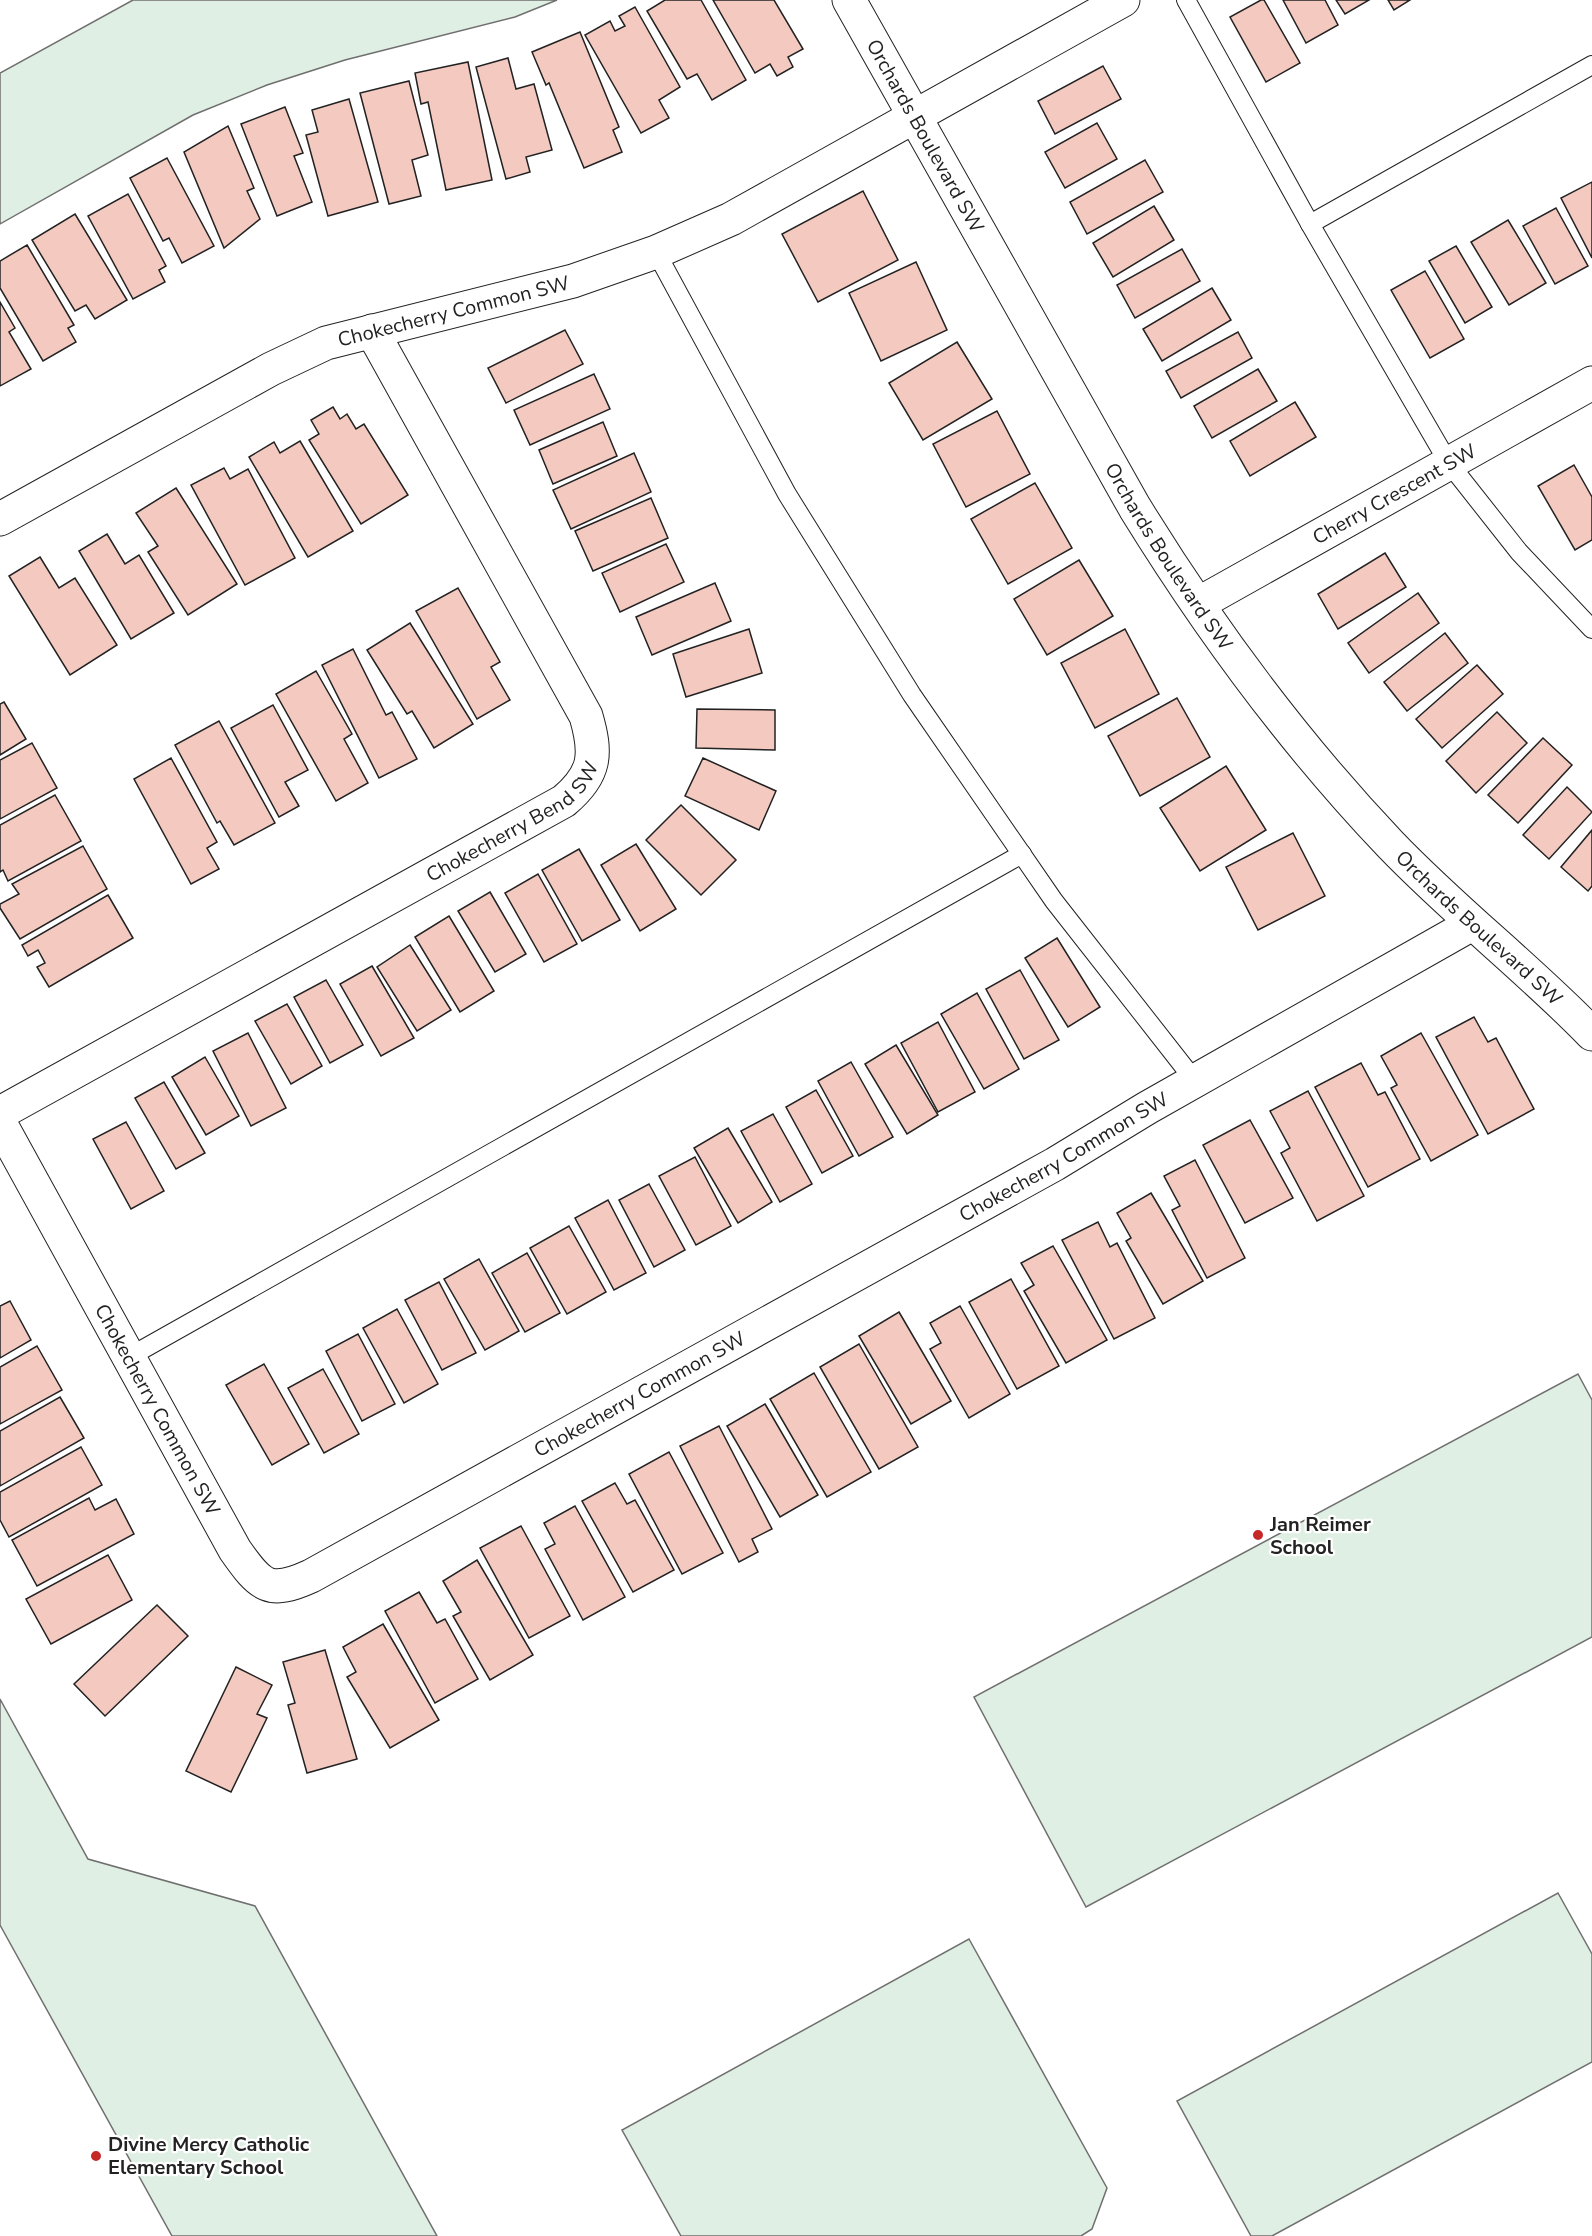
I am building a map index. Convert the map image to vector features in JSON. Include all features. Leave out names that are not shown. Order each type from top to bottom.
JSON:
[{"type":"street","name":"Orchards Boulevard SW","points":[[849,0],[1135,508],[1198,604],[1284,723],[1336,786],[1391,846],[1592,1034]]},
{"type":"street","points":[[914,117],[1123,0]]},
{"type":"street","name":"Chokecherry Common SW","points":[[0,519],[271,369],[326,344],[573,281],[656,252],[731,219],[914,117]]},
{"type":"street","name":"Chokecherry Bend SW","points":[[0,1113],[564,801],[579,788],[588,775],[594,757],[592,737],[586,716],[372,331]]},
{"type":"street","name":"Cherry Crescent SW","points":[[1198,604],[1592,383]]},
{"type":"street","name":"Chokecherry Common SW","points":[[0,1123],[235,1550],[261,1581],[274,1587],[291,1586],[1045,1170],[1472,924]]},
{"type":"lane","points":[[1186,0],[1310,224],[1448,462],[1519,552],[1592,629]]},
{"type":"lane","points":[[1310,224],[1592,65]]},
{"type":"lane","points":[[656,252],[787,494],[912,694],[1054,901],[1196,1081]]},
{"type":"lane","points":[[129,1358],[1022,854]]},
{"type":"green space","points":[[133,0],[557,0],[515,17],[345,60],[267,85],[193,115],[0,224],[0,73]]},
{"type":"green space","points":[[1578,1374],[1592,1400],[1592,1637],[1086,1907],[974,1697]]},
{"type":"green space","points":[[0,1699],[88,1859],[255,1906],[437,2236],[172,2236],[0,1925]]},
{"type":"green space","points":[[1558,1893],[1592,1954],[1592,2062],[1272,2236],[1251,2236],[1177,2101]]},
{"type":"green space","points":[[969,1939],[1107,2188],[1092,2229],[1081,2236],[681,2236],[622,2130]]},
{"type":"building","points":[[665,0],[701,0],[746,80],[712,100],[697,74],[687,79],[647,11]]},
{"type":"building","points":[[713,0],[774,0],[803,49],[788,57],[793,67],[777,76],[770,64],[755,73]]},
{"type":"building","points":[[1264,0],[1300,63],[1266,82],[1230,17]]},
{"type":"building","points":[[1283,0],[1325,0],[1338,25],[1306,43]]},
{"type":"building","points":[[1336,0],[1369,0],[1345,14]]},
{"type":"building","points":[[1388,0],[1410,0],[1394,10]]},
{"type":"building","points":[[635,7],[680,87],[659,100],[669,118],[641,133],[585,35],[610,21],[615,31],[625,26],[619,16]]},
{"type":"building","points":[[580,32],[619,127],[613,130],[622,152],[584,168],[549,83],[546,85],[532,52]]},
{"type":"building","points":[[508,58],[516,89],[534,84],[552,150],[526,157],[530,172],[506,179],[476,67]]},
{"type":"building","points":[[468,62],[492,180],[446,190],[428,102],[421,104],[415,73]]},
{"type":"building","points":[[1103,66],[1121,99],[1055,134],[1038,101]]},
{"type":"building","points":[[409,81],[428,155],[412,160],[421,196],[389,204],[360,93]]},
{"type":"building","points":[[349,99],[378,202],[328,216],[306,135],[318,132],[312,110]]},
{"type":"building","points":[[285,107],[303,153],[294,156],[312,202],[277,216],[241,124]]},
{"type":"building","points":[[1097,123],[1117,159],[1065,188],[1045,152]]},
{"type":"building","points":[[228,126],[254,188],[247,191],[260,219],[224,248],[184,152]]},
{"type":"building","points":[[167,158],[214,246],[182,263],[169,238],[163,241],[130,178]]},
{"type":"building","points":[[1145,160],[1163,192],[1087,234],[1070,202]]},
{"type":"building","points":[[1592,182],[1592,258],[1561,198]]},
{"type":"building","points":[[863,191],[898,260],[818,302],[782,234]]},
{"type":"building","points":[[128,194],[166,266],[159,270],[165,282],[133,299],[88,216]]},
{"type":"building","points":[[1154,206],[1174,240],[1113,277],[1093,243]]},
{"type":"building","points":[[1556,208],[1588,266],[1555,284],[1523,226]]},
{"type":"building","points":[[75,214],[127,300],[95,319],[86,305],[75,311],[32,240]]},
{"type":"building","points":[[1508,220],[1546,283],[1509,305],[1471,242]]},
{"type":"building","points":[[27,245],[74,325],[68,328],[76,342],[43,361],[0,288],[0,261]]},
{"type":"building","points":[[1456,246],[1492,307],[1465,323],[1429,261]]},
{"type":"building","points":[[1182,249],[1200,281],[1135,318],[1117,285]]},
{"type":"building","points":[[916,262],[947,330],[881,361],[849,293]]},
{"type":"building","points":[[1425,271],[1464,339],[1430,358],[1391,290]]},
{"type":"building","points":[[1212,288],[1231,320],[1162,361],[1143,329]]},
{"type":"building","points":[[0,302],[15,328],[9,332],[31,369],[0,386]]},
{"type":"building","points":[[565,330],[583,364],[506,403],[488,368]]},
{"type":"building","points":[[1238,332],[1252,358],[1181,398],[1166,371]]},
{"type":"building","points":[[957,342],[992,399],[923,440],[889,383]]},
{"type":"building","points":[[1258,369],[1277,401],[1212,438],[1194,406]]},
{"type":"building","points":[[594,374],[610,409],[530,445],[514,410]]},
{"type":"building","points":[[1295,402],[1316,437],[1250,476],[1230,441]]},
{"type":"building","points":[[333,407],[340,419],[347,414],[356,429],[364,424],[408,495],[361,524],[309,440],[319,434],[311,420]]},
{"type":"building","points":[[997,411],[1030,474],[966,507],[933,444]]},
{"type":"building","points":[[603,422],[617,456],[553,484],[539,450]]},
{"type":"building","points":[[300,441],[353,531],[308,557],[249,457],[274,442],[280,453]]},
{"type":"building","points":[[634,453],[651,492],[571,529],[553,490]]},
{"type":"building","points":[[1574,465],[1592,497],[1592,540],[1575,550],[1538,486]]},
{"type":"building","points":[[224,468],[230,479],[248,469],[295,558],[245,585],[191,485]]},
{"type":"building","points":[[1035,483],[1072,548],[1008,584],[971,519]]},
{"type":"building","points":[[176,488],[237,584],[188,615],[148,552],[158,546],[136,513]]},
{"type":"building","points":[[651,498],[668,538],[593,571],[575,531]]},
{"type":"building","points":[[107,534],[125,564],[139,555],[174,613],[131,639],[79,551]]},
{"type":"building","points":[[666,544],[684,582],[620,612],[602,573]]},
{"type":"building","points":[[1385,553],[1406,587],[1338,629],[1318,594]]},
{"type":"building","points":[[40,557],[59,588],[75,578],[117,645],[70,675],[9,576]]},
{"type":"building","points":[[1079,560],[1113,616],[1047,655],[1014,599]]},
{"type":"building","points":[[715,583],[731,621],[652,655],[636,617]]},
{"type":"building","points":[[458,588],[500,662],[491,667],[510,700],[477,719],[416,611]]},
{"type":"building","points":[[1418,593],[1439,623],[1369,673],[1348,643]]},
{"type":"building","points":[[410,623],[473,724],[434,748],[412,711],[407,714],[367,650]]},
{"type":"building","points":[[749,629],[762,673],[686,697],[673,654]]},
{"type":"building","points":[[1125,629],[1159,694],[1095,728],[1061,663]]},
{"type":"building","points":[[1445,633],[1468,663],[1407,711],[1384,682]]},
{"type":"building","points":[[353,649],[386,715],[392,712],[417,759],[379,778],[322,665]]},
{"type":"building","points":[[1477,665],[1503,694],[1442,748],[1416,719]]},
{"type":"building","points":[[316,671],[352,734],[344,739],[368,783],[336,801],[276,694]]},
{"type":"building","points":[[1177,698],[1210,757],[1140,796],[1108,736]]},
{"type":"building","points":[[4,702],[26,739],[0,755],[0,704]]},
{"type":"building","points":[[273,705],[308,770],[285,782],[299,806],[279,817],[231,728]]},
{"type":"building","points":[[697,709],[775,710],[775,750],[696,748]]},
{"type":"building","points":[[1497,712],[1527,743],[1476,793],[1446,761]]},
{"type":"building","points":[[219,721],[275,823],[234,845],[220,821],[217,823],[175,745]]},
{"type":"building","points":[[1543,738],[1572,765],[1518,823],[1488,795]]},
{"type":"building","points":[[32,743],[57,788],[0,819],[0,760]]},
{"type":"building","points":[[171,758],[217,842],[207,848],[219,869],[191,884],[134,779]]},
{"type":"building","points":[[703,758],[776,791],[759,830],[685,796]]},
{"type":"building","points":[[1226,766],[1266,830],[1200,871],[1160,808]]},
{"type":"building","points":[[1567,787],[1592,812],[1549,859],[1523,835]]},
{"type":"building","points":[[55,795],[81,841],[8,881],[3,870],[0,872],[0,825]]},
{"type":"building","points":[[681,805],[736,860],[701,895],[646,840]]},
{"type":"building","points":[[1592,830],[1592,886],[1588,891],[1561,867]]},
{"type":"building","points":[[1293,833],[1325,896],[1258,930],[1226,867]]},
{"type":"building","points":[[636,844],[676,909],[640,931],[601,865]]},
{"type":"building","points":[[83,846],[107,889],[20,939],[0,908],[0,904],[19,894],[12,884]]},
{"type":"building","points":[[579,849],[620,920],[582,941],[542,870]]},
{"type":"building","points":[[538,874],[577,944],[544,962],[505,893]]},
{"type":"building","points":[[490,892],[526,954],[495,972],[458,911]]},
{"type":"building","points":[[108,895],[133,938],[49,987],[37,967],[45,963],[38,950],[28,956],[22,945]]},
{"type":"building","points":[[449,916],[494,991],[460,1012],[415,937]]},
{"type":"building","points":[[1057,938],[1100,1007],[1068,1027],[1025,958]]},
{"type":"building","points":[[410,945],[451,1010],[417,1031],[377,967]]},
{"type":"building","points":[[372,966],[414,1038],[381,1056],[340,984]]},
{"type":"building","points":[[1020,970],[1059,1040],[1024,1059],[986,989]]},
{"type":"building","points":[[326,980],[363,1045],[330,1063],[294,997]]},
{"type":"building","points":[[977,993],[1019,1069],[984,1089],[941,1014]]},
{"type":"building","points":[[287,1004],[322,1066],[291,1084],[255,1021]]},
{"type":"building","points":[[1474,1017],[1488,1042],[1496,1038],[1534,1109],[1488,1134],[1436,1037]]},
{"type":"building","points":[[938,1022],[975,1092],[938,1112],[901,1043]]},
{"type":"building","points":[[248,1033],[286,1108],[251,1126],[213,1051]]},
{"type":"building","points":[[1421,1033],[1478,1135],[1431,1161],[1391,1088],[1397,1085],[1381,1056]]},
{"type":"building","points":[[896,1045],[938,1115],[907,1134],[865,1064]]},
{"type":"building","points":[[205,1057],[239,1116],[206,1135],[172,1077]]},
{"type":"building","points":[[851,1062],[893,1137],[859,1156],[818,1081]]},
{"type":"building","points":[[1361,1063],[1378,1095],[1385,1092],[1420,1159],[1368,1187],[1315,1087]]},
{"type":"building","points":[[164,1082],[205,1153],[176,1169],[135,1098]]},
{"type":"building","points":[[816,1090],[853,1156],[822,1173],[786,1107]]},
{"type":"building","points":[[1308,1091],[1364,1196],[1317,1221],[1281,1153],[1290,1148],[1270,1111]]},
{"type":"building","points":[[773,1114],[812,1184],[780,1202],[741,1131]]},
{"type":"building","points":[[1250,1120],[1293,1198],[1245,1223],[1203,1145]]},
{"type":"building","points":[[126,1122],[164,1191],[131,1209],[93,1139]]},
{"type":"building","points":[[728,1128],[772,1202],[738,1223],[694,1148]]},
{"type":"building","points":[[695,1157],[731,1226],[696,1245],[659,1176]]},
{"type":"building","points":[[1195,1160],[1245,1258],[1207,1278],[1172,1210],[1180,1206],[1164,1176]]},
{"type":"building","points":[[649,1184],[685,1250],[654,1267],[619,1200]]},
{"type":"building","points":[[1151,1193],[1203,1281],[1163,1304],[1126,1241],[1131,1238],[1117,1213]]},
{"type":"building","points":[[608,1200],[646,1273],[614,1290],[575,1218]]},
{"type":"building","points":[[1098,1222],[1110,1247],[1117,1243],[1155,1318],[1114,1339],[1062,1240]]},
{"type":"building","points":[[569,1226],[606,1292],[567,1314],[530,1248]]},
{"type":"building","points":[[1053,1246],[1107,1340],[1066,1363],[1024,1291],[1034,1285],[1021,1263]]},
{"type":"building","points":[[527,1253],[560,1313],[525,1332],[492,1273]]},
{"type":"building","points":[[479,1259],[519,1331],[485,1350],[444,1279]]},
{"type":"building","points":[[1011,1279],[1059,1366],[1017,1389],[969,1302]]},
{"type":"building","points":[[439,1282],[476,1353],[442,1370],[405,1300]]},
{"type":"building","points":[[10,1301],[31,1340],[0,1358],[0,1306]]},
{"type":"building","points":[[960,1306],[1010,1394],[969,1418],[930,1349],[941,1343],[930,1323]]},
{"type":"building","points":[[397,1309],[438,1384],[404,1403],[363,1328]]},
{"type":"building","points":[[899,1312],[951,1401],[911,1424],[859,1336]]},
{"type":"building","points":[[358,1334],[395,1404],[362,1421],[326,1351]]},
{"type":"building","points":[[859,1344],[918,1447],[879,1469],[820,1367]]},
{"type":"building","points":[[37,1346],[62,1390],[0,1424],[0,1367]]},
{"type":"building","points":[[264,1364],[309,1444],[272,1465],[226,1385]]},
{"type":"building","points":[[323,1369],[359,1434],[324,1453],[288,1388]]},
{"type":"building","points":[[814,1373],[871,1472],[827,1497],[770,1399]]},
{"type":"building","points":[[60,1397],[84,1438],[0,1486],[0,1431]]},
{"type":"building","points":[[765,1404],[818,1495],[780,1517],[727,1426]]},
{"type":"building","points":[[719,1426],[772,1529],[752,1539],[758,1552],[739,1562],[680,1446]]},
{"type":"building","points":[[81,1447],[102,1485],[9,1537],[0,1520],[0,1492]]},
{"type":"building","points":[[669,1452],[723,1553],[682,1574],[629,1474]]},
{"type":"building","points":[[615,1483],[627,1504],[635,1500],[674,1570],[633,1592],[582,1501]]},
{"type":"building","points":[[89,1498],[95,1510],[116,1499],[134,1534],[37,1586],[12,1540]]},
{"type":"building","points":[[575,1506],[625,1597],[583,1620],[545,1549],[555,1544],[544,1523]]},
{"type":"building","points":[[521,1526],[570,1616],[529,1638],[480,1548]]},
{"type":"building","points":[[108,1555],[132,1600],[51,1644],[26,1599]]},
{"type":"building","points":[[477,1560],[533,1655],[490,1680],[453,1616],[461,1612],[443,1581]]},
{"type":"building","points":[[419,1592],[437,1623],[445,1619],[478,1679],[435,1703],[385,1611]]},
{"type":"building","points":[[157,1605],[188,1636],[105,1716],[74,1684]]},
{"type":"building","points":[[383,1624],[439,1720],[390,1748],[347,1677],[356,1672],[343,1647]]},
{"type":"building","points":[[325,1650],[357,1759],[307,1773],[288,1705],[295,1703],[283,1662]]},
{"type":"building","points":[[236,1667],[272,1685],[257,1714],[267,1718],[231,1792],[186,1771]]},
{"type":"place","name":"Jan Reimer School","points":[[1258,1535]]},
{"type":"place","name":"Divine Mercy Catholic Elementary School","points":[[96,2156]]}]
